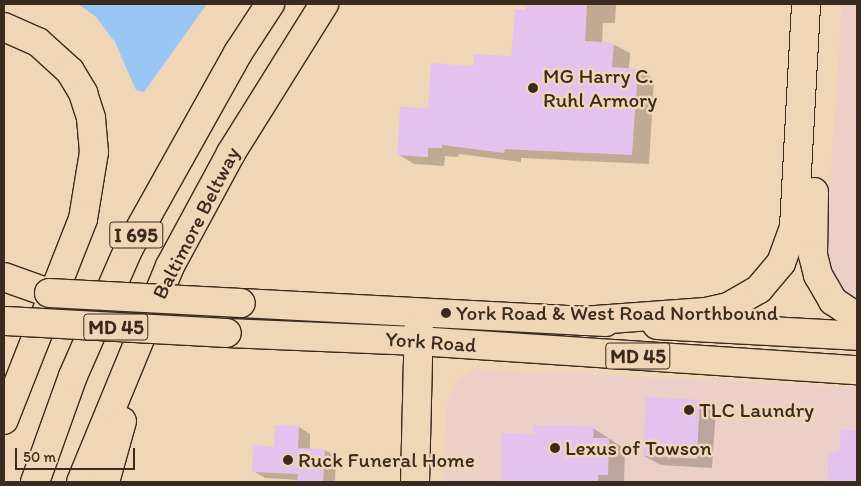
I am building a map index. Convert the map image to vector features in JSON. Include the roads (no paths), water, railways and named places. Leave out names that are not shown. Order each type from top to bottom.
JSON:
[{"type":"main road","name":"Baltimore Beltway","points":[[35,482],[73,376],[129,248],[238,54],[270,4]]},
{"type":"main road","name":"Baltimore Beltway","points":[[81,482],[170,266],[231,153],[324,4]]},
{"type":"main road","points":[[231,153],[340,4]]},
{"type":"main road","points":[[582,321],[706,312],[728,307],[758,289],[781,263],[794,227],[806,4]]},
{"type":"main road","points":[[824,4],[813,255],[823,288],[833,301],[857,317]]},
{"type":"main road","points":[[4,27],[38,42],[70,71],[83,93],[91,118],[94,152],[83,219],[4,420]]},
{"type":"main road","points":[[105,482],[170,266]]},
{"type":"main road","name":"York Road","points":[[20,287],[241,302],[857,336]]},
{"type":"main road","points":[[415,482],[419,311]]},
{"type":"main road","name":"York Road","points":[[5,321],[418,341],[857,370]]},
{"type":"main road","points":[[627,355],[636,343],[651,337],[730,340],[768,331]]},
{"type":"water","points":[[78,4],[207,4],[144,92],[136,90],[115,42],[96,17]]},
{"type":"place","name":"MG Harry C. Ruhl Armory","points":[[533,88]]},
{"type":"place","name":"York Road & West Road Northbound","points":[[446,313]]},
{"type":"place","name":"TLC Laundry","points":[[689,410]]},
{"type":"place","name":"Lexus of Towson","points":[[555,448]]},
{"type":"place","name":"Ruck Funeral Home","points":[[288,460]]}]
